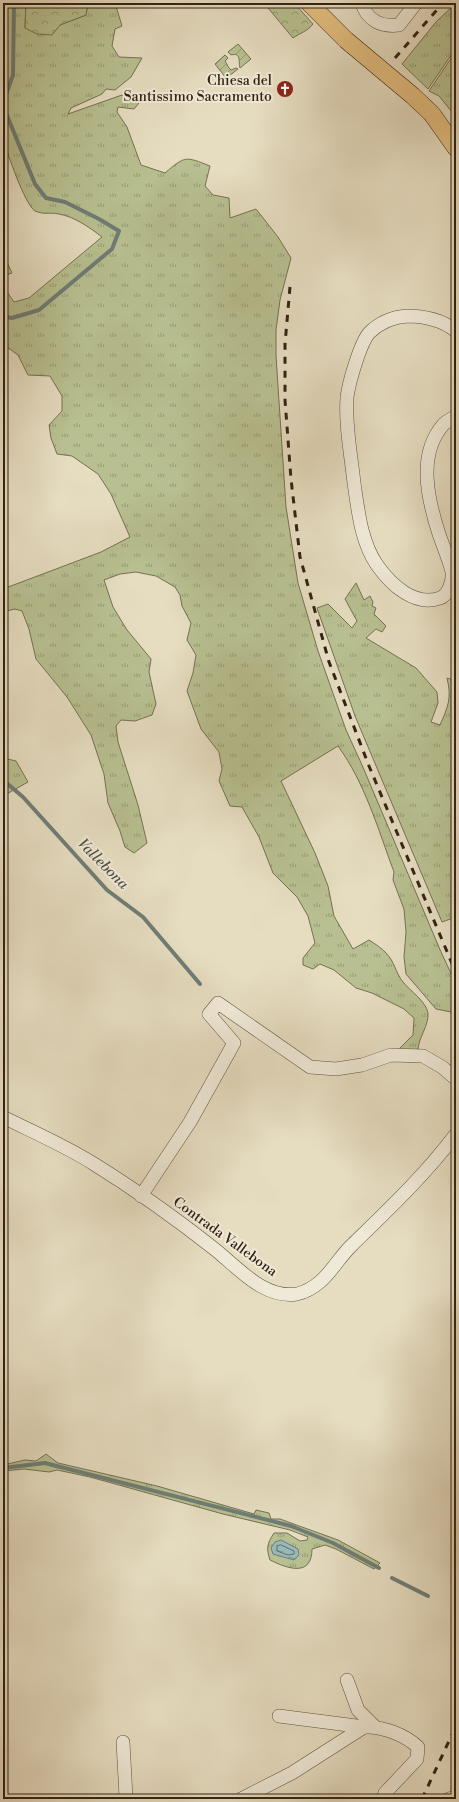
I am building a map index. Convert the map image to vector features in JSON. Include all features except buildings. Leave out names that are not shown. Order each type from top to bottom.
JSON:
[{"type":"main road","points":[[309,3],[346,40],[413,96],[432,114],[456,148]]},
{"type":"street","points":[[362,3],[371,17],[378,24],[391,26],[399,25],[416,3]]},
{"type":"street","points":[[456,331],[437,320],[420,316],[400,317],[380,324],[368,334],[354,367],[347,397],[351,457],[359,515],[364,537],[377,565],[398,588],[412,597],[424,601],[442,598],[450,588],[452,573],[429,498],[427,472],[430,450],[436,437],[444,424],[456,416]]},
{"type":"street","points":[[141,1196],[190,1122],[234,1043],[208,1014],[218,1003],[310,1067],[336,1069],[362,1065],[391,1055],[422,1056],[442,1067],[456,1079]]},
{"type":"street","name":"Contrada Vallebona","points":[[3,1117],[94,1163],[205,1241],[254,1281],[268,1290],[277,1293],[299,1293],[311,1289],[351,1246],[414,1184],[440,1156],[456,1134]]},
{"type":"street","points":[[347,1680],[358,1710],[369,1726]]},
{"type":"street","points":[[279,1716],[369,1726],[410,1740],[418,1747],[417,1759],[385,1793],[383,1799]]},
{"type":"street","points":[[241,1799],[292,1773],[369,1726]]},
{"type":"street","points":[[124,1742],[124,1799]]},
{"type":"street","points":[[449,1799],[456,1797]]},
{"type":"green space","points":[[3,3],[26,3],[25,28],[60,25],[86,15],[88,3],[115,3],[122,26],[115,29],[112,46],[119,57],[142,58],[131,77],[115,90],[106,89],[102,94],[71,108],[68,114],[122,95],[139,103],[134,109],[118,107],[117,112],[127,127],[141,165],[165,173],[177,163],[186,159],[195,160],[210,166],[205,186],[213,195],[229,198],[230,218],[256,209],[278,237],[291,258],[280,300],[276,330],[276,356],[286,507],[298,583],[318,651],[346,730],[456,984],[456,1019],[451,1012],[436,1009],[406,974],[404,957],[406,932],[404,909],[393,880],[394,872],[356,775],[338,746],[281,781],[315,853],[328,886],[334,916],[353,949],[369,940],[384,951],[389,956],[403,982],[421,1000],[427,1009],[428,1018],[418,1049],[409,1051],[398,1050],[413,1035],[414,1018],[404,1009],[372,993],[356,988],[334,970],[320,964],[313,969],[303,965],[303,958],[315,943],[308,916],[297,897],[273,873],[259,837],[242,807],[230,806],[219,781],[222,769],[219,752],[201,729],[187,691],[193,673],[196,655],[187,640],[191,623],[182,606],[180,595],[175,587],[156,576],[136,572],[120,574],[104,580],[113,607],[127,630],[151,659],[149,672],[156,704],[152,715],[135,721],[121,720],[116,726],[118,742],[138,805],[147,843],[134,853],[125,847],[108,803],[104,774],[91,735],[67,697],[36,659],[29,629],[22,611],[15,609],[3,612],[3,589],[101,552],[130,537],[111,494],[98,474],[72,456],[57,454],[51,438],[49,425],[62,411],[62,396],[50,376],[28,375],[18,355],[3,344],[3,289],[5,289],[14,302],[29,298],[102,237],[71,217],[35,211],[26,199],[21,188],[3,138]]},
{"type":"green space","points":[[26,3],[88,3],[86,15],[60,25],[52,35],[37,34],[25,28]]},
{"type":"green space","points":[[264,3],[294,3],[313,24],[293,38]]},
{"type":"green space","points":[[456,3],[456,48],[428,89],[402,64],[436,22]]},
{"type":"green space","points":[[238,44],[251,59],[240,68],[238,56],[234,54],[231,55],[228,52]]},
{"type":"green space","points":[[456,51],[456,117],[439,96],[429,91]]},
{"type":"green space","points":[[225,55],[228,58],[225,61],[229,68],[231,70],[236,68],[238,69],[226,78],[215,64]]},
{"type":"green space","points":[[6,260],[12,273],[3,276],[3,261]]},
{"type":"green space","points":[[356,583],[364,600],[370,596],[373,602],[372,606],[376,608],[374,614],[386,626],[382,632],[376,629],[366,638],[416,668],[437,692],[438,703],[431,722],[440,725],[445,713],[449,697],[447,678],[456,681],[456,917],[442,922],[355,716],[317,608],[328,604],[352,628],[357,621],[345,599]]},
{"type":"green space","points":[[3,758],[16,761],[28,782],[3,796]]},
{"type":"green space","points":[[46,1454],[58,1463],[157,1486],[254,1514],[256,1510],[269,1513],[271,1519],[280,1519],[338,1540],[380,1563],[374,1569],[336,1549],[325,1545],[312,1549],[311,1558],[308,1564],[303,1567],[291,1568],[270,1560],[268,1552],[269,1543],[274,1533],[287,1533],[300,1541],[307,1540],[308,1537],[290,1530],[223,1514],[90,1477],[57,1470],[49,1472],[24,1469],[3,1471],[3,1465],[25,1460],[36,1461]]},
{"type":"water","points":[[281,1540],[298,1549],[299,1555],[294,1560],[273,1554],[271,1548],[275,1542]]},
{"type":"waterway","points":[[3,316],[12,318],[39,310],[112,249],[119,231],[65,202],[46,198],[35,184],[6,113],[5,97],[13,75],[14,3]]},
{"type":"waterway","name":"Vallebona","points":[[3,780],[23,797],[107,890],[143,917],[200,984]]},
{"type":"waterway","points":[[3,1468],[45,1463],[291,1526],[333,1543],[379,1568]]},
{"type":"waterway","points":[[392,1578],[428,1596]]},
{"type":"railway","points":[[395,58],[443,3]]},
{"type":"railway","points":[[290,287],[285,344],[285,400],[291,479],[300,557],[329,662],[369,766],[456,973]]},
{"type":"railway","points":[[422,1799],[456,1726]]},
{"type":"place","name":"Chiesa del Santissimo Sacramento","points":[[285,89]]}]
